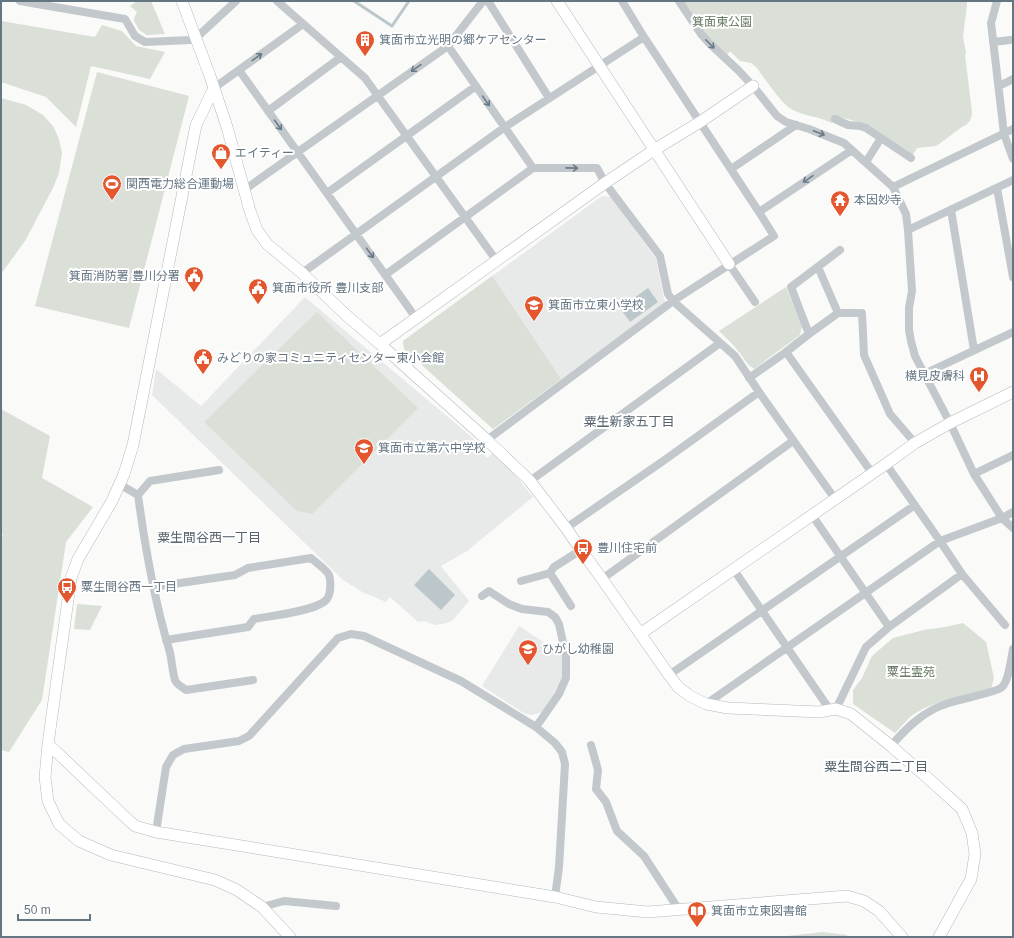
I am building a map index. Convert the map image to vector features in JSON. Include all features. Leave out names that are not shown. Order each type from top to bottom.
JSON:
[{"type":"street","points":[[20,1],[125,19],[135,36],[145,42],[191,40],[196,38],[236,1]]},
{"type":"street","points":[[182,1],[227,127],[250,211],[257,230],[267,244],[302,273],[346,315],[487,440],[530,481],[566,528],[580,550],[678,687],[690,696],[706,704],[728,708],[819,712],[833,710],[851,714],[891,746],[962,809],[972,832],[975,854],[972,879],[939,937]]},
{"type":"street","points":[[277,1],[365,78],[496,260]]},
{"type":"street","points":[[244,190],[448,46],[483,1]]},
{"type":"street","points":[[488,1],[550,98]]},
{"type":"street","points":[[557,1],[755,302]]},
{"type":"street","points":[[487,440],[673,301],[774,236],[622,1]]},
{"type":"street","points":[[679,1],[701,34],[753,86],[777,116],[786,122],[809,129],[844,143],[894,187],[906,214],[908,230],[912,291],[909,308],[909,330],[915,356],[950,423],[974,474],[1002,518],[1013,528]]},
{"type":"street","points":[[998,1],[991,23],[1004,134],[1013,159]]},
{"type":"street","points":[[290,937],[282,932],[262,907],[237,890],[215,880],[111,855],[78,841],[59,824],[48,800],[45,777],[48,744],[71,578],[78,559],[112,501],[120,484],[133,445],[196,124],[214,88],[303,24]]},
{"type":"street","points":[[302,273],[505,127],[644,37]]},
{"type":"street","points":[[994,42],[1010,40]]},
{"type":"street","points":[[448,46],[533,168]]},
{"type":"street","points":[[268,111],[341,57]]},
{"type":"street","points":[[239,70],[416,318]]},
{"type":"street","points":[[998,86],[1013,79]]},
{"type":"street","points":[[327,193],[476,86]]},
{"type":"street","points":[[380,344],[605,183],[753,86]]},
{"type":"street","points":[[835,119],[848,125],[866,128],[911,158]]},
{"type":"street","points":[[731,169],[796,125]]},
{"type":"street","points":[[894,187],[1013,129]]},
{"type":"street","points":[[866,162],[881,138]]},
{"type":"street","points":[[759,212],[852,150]]},
{"type":"street","points":[[385,274],[533,168],[597,168],[605,183],[660,256],[668,294],[673,301],[735,356],[835,499]]},
{"type":"street","points":[[908,230],[1013,180]]},
{"type":"street","points":[[998,188],[1013,277]]},
{"type":"street","points":[[951,210],[974,350]]},
{"type":"street","points":[[808,334],[791,287],[840,250]]},
{"type":"street","points":[[818,266],[838,313]]},
{"type":"street","points":[[749,378],[838,313],[862,313],[864,355],[890,414],[915,443]]},
{"type":"street","points":[[924,374],[1013,332]]},
{"type":"street","points":[[530,481],[720,343]]},
{"type":"street","points":[[786,352],[872,474]]},
{"type":"street","points":[[566,528],[759,392]]},
{"type":"street","points":[[640,634],[915,443],[950,423],[1013,392]]},
{"type":"street","points":[[602,579],[794,441]]},
{"type":"street","points":[[974,474],[1013,455]]},
{"type":"street","points":[[886,464],[962,574],[1005,625]]},
{"type":"street","points":[[219,470],[150,481],[138,495],[144,537],[153,588],[166,640],[170,650],[175,681],[186,690],[253,680]]},
{"type":"street","points":[[120,484],[138,495]]},
{"type":"street","points":[[669,675],[915,505]]},
{"type":"street","points":[[706,704],[940,541],[1002,518],[1013,512]]},
{"type":"street","points":[[812,515],[889,626]]},
{"type":"street","points":[[521,581],[550,573],[554,567],[580,550]]},
{"type":"street","points":[[153,588],[235,575],[248,568],[311,558],[329,574],[331,589],[328,599],[310,609],[254,619],[248,627],[166,640]]},
{"type":"street","points":[[734,570],[787,648],[833,710]]},
{"type":"street","points":[[550,573],[571,606]]},
{"type":"street","points":[[833,710],[866,647],[889,626],[962,574]]},
{"type":"street","points":[[482,596],[488,591],[509,604],[522,609],[548,612],[554,617],[558,624],[566,656],[566,678],[559,694],[536,727]]},
{"type":"street","points":[[156,832],[166,767],[173,756],[184,749],[239,741],[249,736],[338,638],[350,634],[364,636],[461,681],[536,727],[555,743],[562,752],[565,764],[559,866],[554,897]]},
{"type":"street","points":[[891,746],[898,737],[919,717],[934,708],[950,702],[993,692],[1002,688],[1007,678],[1013,649]]},
{"type":"street","points":[[48,744],[135,826],[156,832],[554,897],[596,906],[648,912],[847,896],[864,901],[879,911],[902,937]]},
{"type":"street","points":[[591,745],[598,770],[596,789],[606,802],[617,831],[644,856],[678,910]]},
{"type":"street","points":[[262,907],[284,901],[336,906]]},
{"type":"shaded area","name":"箕面市立東小学校","points":[[602,196],[612,197],[656,259],[665,303],[493,429],[404,349],[403,341]]},
{"type":"shaded area","points":[[648,288],[658,302],[630,322],[620,308]]},
{"type":"shaded area","name":"箕面市立第六中学校","points":[[305,297],[473,438],[487,458],[493,453],[512,471],[533,497],[467,551],[441,566],[469,601],[452,621],[435,625],[424,621],[418,622],[390,597],[386,602],[362,592],[343,580],[152,395],[156,369],[201,406]]},
{"type":"shaded area","points":[[429,569],[455,595],[441,610],[414,585]]},
{"type":"shaded area","name":"ひがし幼稚園","points":[[519,626],[563,655],[563,678],[557,692],[542,712],[533,715],[525,714],[482,686]]},
{"type":"green space","points":[[137,1],[151,1],[165,34],[147,35],[139,30],[134,21],[137,12],[130,6]]},
{"type":"green space","name":"箕面東公園","points":[[683,1],[967,1],[963,37],[972,112],[971,119],[967,124],[936,146],[917,148],[913,155],[871,127],[862,123],[836,116],[832,123],[793,110],[783,102],[756,67],[751,63],[740,61],[730,51],[727,55],[707,37]]},
{"type":"green space","points":[[1,21],[95,37],[102,25],[122,31],[136,46],[165,52],[150,79],[91,66],[76,127],[46,97],[1,83]]},
{"type":"green space","name":"関西電力総合運動場","points":[[97,72],[189,96],[129,328],[35,306]]},
{"type":"green space","points":[[1,98],[26,105],[43,115],[53,126],[59,139],[62,153],[59,173],[53,188],[25,241],[1,274]]},
{"type":"green space","points":[[492,276],[561,379],[493,429],[404,349],[403,341]]},
{"type":"green space","points":[[786,287],[802,326],[800,335],[754,369],[719,331]]},
{"type":"green space","points":[[317,312],[418,408],[312,514],[297,511],[204,422]]},
{"type":"green space","points":[[1,409],[50,436],[42,478],[93,507],[66,542],[42,700],[9,752],[1,750],[1,539],[3,535],[1,532]]},
{"type":"green space","points":[[77,604],[102,606],[90,630],[74,629]]},
{"type":"green space","name":"粟生霊苑","points":[[963,623],[986,642],[994,678],[991,689],[949,699],[929,706],[910,717],[895,733],[853,704],[853,690],[862,678],[872,656],[893,638],[924,630]]},
{"type":"green space","points":[[823,932],[846,935],[849,937],[779,937]]},
{"type":"waterway","points":[[354,1],[392,26],[409,1]]},
{"type":"place","name":"箕面市立光明の郷ケアセンター","points":[[365,57]]},
{"type":"place","name":"エイティー","points":[[221,170]]},
{"type":"place","name":"関西電力総合運動場","points":[[112,201]]},
{"type":"place","name":"本因妙寺","points":[[840,217]]},
{"type":"place","name":"箕面消防署 豊川分署","points":[[194,293]]},
{"type":"place","name":"箕面市役所 豊川支部","points":[[258,305]]},
{"type":"place","name":"箕面市立東小学校","points":[[534,322]]},
{"type":"place","name":"みどりの家コミュニティセンター東小会館","points":[[203,375]]},
{"type":"place","name":"横見皮膚科","points":[[979,393]]},
{"type":"place","name":"箕面市立第六中学校","points":[[364,465]]},
{"type":"place","name":"豊川住宅前","points":[[583,565]]},
{"type":"place","name":"粟生間谷西一丁目","points":[[67,604]]},
{"type":"place","name":"ひがし幼稚園","points":[[528,666]]},
{"type":"place","name":"箕面市立東図書館","points":[[697,928]]},
{"type":"district","name":"粟生新家五丁目","points":[[629,421]]},
{"type":"district","name":"粟生間谷西一丁目","points":[[209,537]]},
{"type":"district","name":"粟生間谷西二丁目","points":[[876,766]]}]
